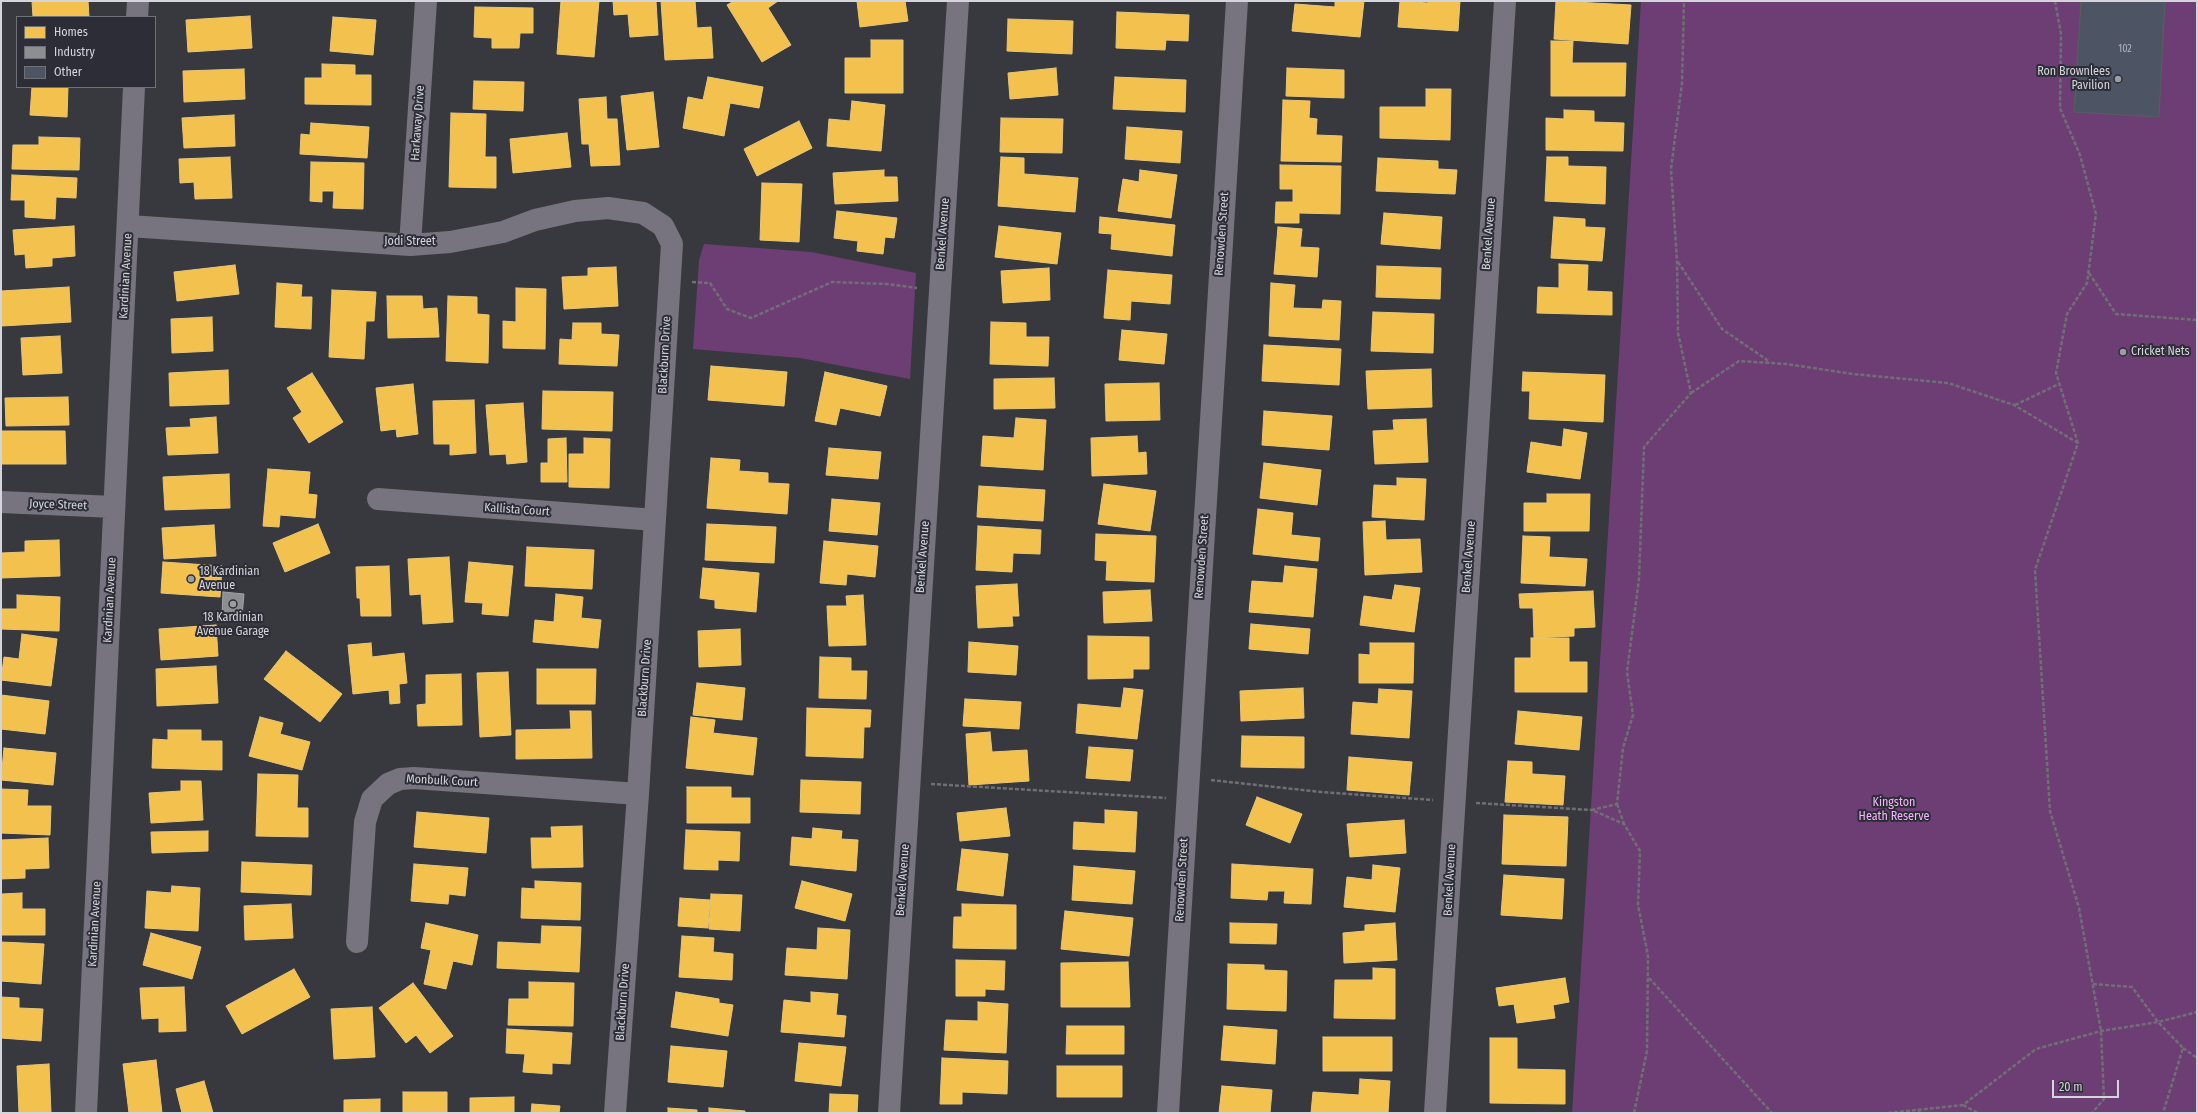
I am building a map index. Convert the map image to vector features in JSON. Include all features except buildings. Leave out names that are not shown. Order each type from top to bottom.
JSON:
[{"type":"street","points":[[137,16],[138,1]]},
{"type":"street","name":"Harkaway Drive","points":[[410,245],[426,1]]},
{"type":"street","name":"Benkel Avenue","points":[[889,1113],[958,1]]},
{"type":"street","name":"Renowden Street","points":[[1168,1113],[1186,799],[1237,1]]},
{"type":"street","name":"Benkel Avenue","points":[[1435,1113],[1505,1]]},
{"type":"street","name":"Kardinian Avenue","points":[[86,1113],[134,88]]},
{"type":"street","name":"Jodi Street","points":[[128,226],[410,245],[450,242],[503,232],[548,217],[575,211],[608,208],[643,213],[663,226],[672,244]]},
{"type":"street","name":"Blackburn Drive","points":[[615,1113],[638,794],[672,244]]},
{"type":"street","name":"Kallista Court","points":[[378,499],[655,520]]},
{"type":"street","name":"Joyce Street","points":[[1,502],[114,507]]},
{"type":"street","name":"Monbulk Court","points":[[358,942],[365,822],[372,799],[388,784],[400,779],[414,778],[638,794]]},
{"type":"path","points":[[1684,1],[1682,84],[1671,169],[1678,261],[1678,333],[1691,392]]},
{"type":"path","points":[[2055,1],[2061,34],[2060,108],[2080,155],[2096,214],[2087,283],[2067,314],[2056,372],[2078,443],[2035,570],[2050,811],[2080,908],[2100,1031],[2104,1099],[2092,1113]]},
{"type":"path","points":[[1678,261],[1722,329],[1770,362]]},
{"type":"path","points":[[2088,273],[2116,314],[2197,320]]},
{"type":"path","points":[[670,280],[710,283],[727,309],[751,318],[832,282],[887,284],[939,291]]},
{"type":"path","points":[[1634,1113],[1647,1051],[1648,956],[1638,905],[1640,852],[1624,824],[1617,804],[1623,748],[1633,715],[1627,672],[1639,579],[1644,447],[1691,392],[1739,361],[1770,362],[1853,374],[1948,384],[2014,405],[2078,443]]},
{"type":"path","points":[[2014,405],[2059,384]]},
{"type":"path","points":[[1188,777],[1321,792],[1592,810],[1617,804]]},
{"type":"path","points":[[909,782],[1186,799]]},
{"type":"path","points":[[1592,810],[1624,824]]},
{"type":"path","points":[[1648,977],[1772,1113]]},
{"type":"path","points":[[2093,984],[2132,987],[2158,1022],[2183,1048],[2197,1058]]},
{"type":"path","points":[[1888,1113],[1963,1105],[2036,1049],[2100,1031],[2158,1022],[2197,1012]]},
{"type":"path","points":[[2163,1113],[2183,1048]]},
{"type":"path","points":[[1963,1105],[1978,1113]]},
{"type":"path","points":[[1918,1109],[1920,1113]]},
{"type":"green space","name":"Kingston Heath Reserve","points":[[1641,1],[2197,1],[2197,1113],[1572,1113]]},
{"type":"green space","points":[[704,244],[811,252],[916,273],[910,379],[800,358],[693,349],[699,260]]},
{"type":"place","name":"Ron Brownlees Pavilion","points":[[2118,79]]},
{"type":"place","name":"Cricket Nets","points":[[2123,352]]},
{"type":"place","name":"18 Kardinian Avenue","points":[[191,579]]},
{"type":"place","name":"18 Kardinian Avenue Garage","points":[[233,604]]}]
